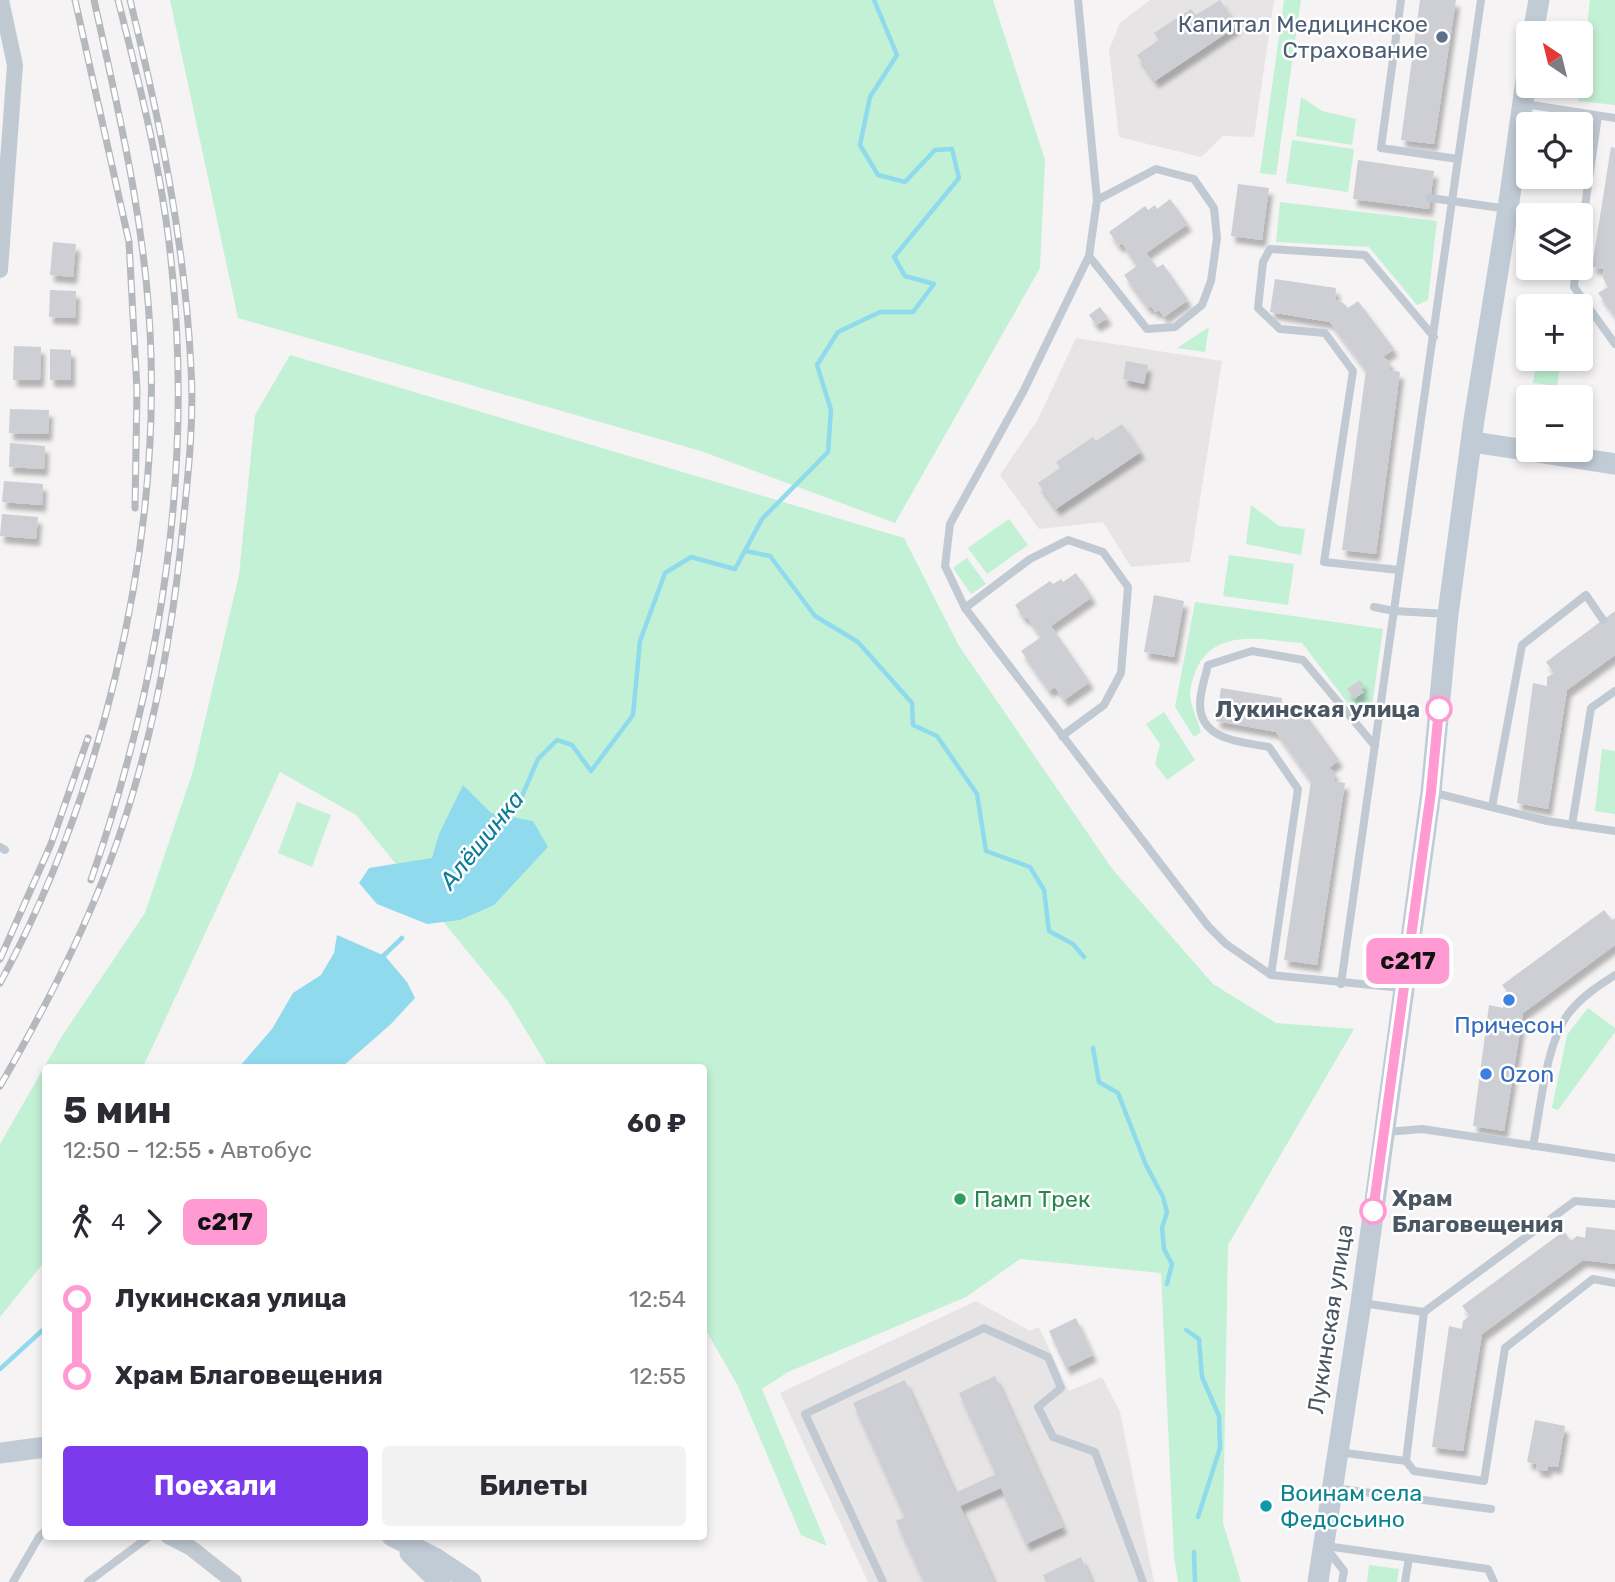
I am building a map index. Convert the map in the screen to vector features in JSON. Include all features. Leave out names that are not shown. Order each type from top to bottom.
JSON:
[{"type":"street","points":[[0,270],[3,186],[15,65],[1,0]]},
{"type":"street","points":[[1535,21],[1539,0]]},
{"type":"street","name":"Лукинская улица","points":[[1318,1582],[1361,1303],[1431,792],[1448,614],[1474,421],[1524,98]]},
{"type":"street","points":[[1473,442],[1615,464]]},
{"type":"street","points":[[0,1453],[42,1448]]},
{"type":"street","points":[[176,1540],[191,1548],[234,1582]]},
{"type":"street","points":[[396,1540],[440,1582]]},
{"type":"street","points":[[398,1540],[435,1558],[471,1582]]},
{"type":"lane","points":[[1401,0],[1381,148],[1458,159]]},
{"type":"lane","points":[[1341,984],[1481,0]]},
{"type":"lane","points":[[1081,1],[1097,200],[1089,256],[1023,393],[950,524],[945,566],[965,608],[1208,926],[1226,944],[1271,975],[1404,989]]},
{"type":"lane","points":[[1523,103],[1615,118]]},
{"type":"lane","points":[[1585,203],[1598,116]]},
{"type":"lane","points":[[1089,256],[1147,329],[1175,327],[1202,305],[1211,281],[1217,238],[1214,208],[1194,179],[1156,169],[1097,200]]},
{"type":"lane","points":[[1430,198],[1508,209]]},
{"type":"lane","points":[[1399,570],[1324,562],[1353,371],[1325,333],[1280,329],[1258,308],[1263,262],[1270,249],[1365,255],[1434,337]]},
{"type":"lane","points":[[1575,280],[1574,288],[1615,344]]},
{"type":"lane","points":[[965,608],[1030,559],[1068,540],[1103,552],[1128,587],[1121,673],[1104,705],[1062,736]]},
{"type":"lane","points":[[1492,807],[1522,645],[1586,595],[1603,620]]},
{"type":"lane","points":[[1374,607],[1448,614]]},
{"type":"lane","points":[[1271,975],[1298,789],[1269,747],[1225,739],[1209,729],[1200,706],[1208,665],[1252,652],[1303,660],[1375,746]]},
{"type":"lane","points":[[1572,825],[1591,708],[1615,691]]},
{"type":"lane","points":[[1431,792],[1572,825],[1615,831]]},
{"type":"lane","points":[[1533,1146],[1553,1041],[1569,1013],[1591,990],[1615,975]]},
{"type":"lane","points":[[1384,1132],[1422,1129],[1615,1158]]},
{"type":"lane","points":[[1361,1303],[1424,1312],[1575,1200],[1615,1204]]},
{"type":"lane","points":[[1336,1452],[1406,1461],[1414,1471],[1484,1481],[1505,1348],[1593,1279],[1615,1283]]},
{"type":"lane","points":[[1406,1461],[1424,1312]]},
{"type":"lane","points":[[883,1582],[805,1414],[985,1328],[1048,1357],[1062,1388],[1038,1407],[1053,1437],[1095,1451],[1143,1582]]},
{"type":"lane","points":[[1331,1488],[1490,1509]]},
{"type":"lane","points":[[13,1582],[42,1534]]},
{"type":"lane","points":[[88,1582],[145,1540]]},
{"type":"lane","points":[[1323,1545],[1488,1569],[1494,1582]]},
{"type":"lane","points":[[1323,1545],[1344,1571],[1342,1582]]},
{"type":"lane","points":[[1405,1582],[1409,1558]]},
{"type":"shaded area","points":[[1150,0],[1274,0],[1254,137],[1223,136],[1201,157],[1119,137],[1109,50],[1120,23]]},
{"type":"shaded area","points":[[1076,338],[1222,361],[1190,562],[1131,567],[1103,522],[1039,529],[1000,475],[1038,419]]},
{"type":"shaded area","points":[[976,1301],[1030,1331],[1039,1327],[1069,1391],[1102,1377],[1120,1412],[1154,1582],[868,1582],[780,1393]]},
{"type":"green space","points":[[170,0],[993,0],[1045,160],[1040,268],[895,523],[701,451],[238,318]]},
{"type":"green space","points":[[1284,0],[1301,0],[1276,175],[1260,173]]},
{"type":"green space","points":[[1590,0],[1615,0],[1615,105],[1578,101],[1578,98],[1593,98],[1593,21],[1588,21]]},
{"type":"green space","points":[[1301,97],[1322,111],[1356,119],[1352,145],[1296,136]]},
{"type":"green space","points":[[1292,140],[1354,149],[1348,192],[1286,183]]},
{"type":"green space","points":[[1280,202],[1437,221],[1428,300],[1417,305],[1369,247],[1276,242]]},
{"type":"green space","points":[[1209,327],[1205,352],[1177,348]]},
{"type":"green space","points":[[290,355],[904,538],[959,646],[1113,870],[1213,984],[1276,1023],[1354,1029],[1228,1245],[1223,1523],[1241,1582],[1178,1582],[1174,1557],[1161,1273],[1020,1259],[966,1297],[788,1372],[762,1389],[827,1546],[801,1535],[738,1386],[707,1332],[707,1064],[546,1064],[508,1001],[356,815],[280,772],[144,1064],[46,1064],[145,913],[193,771],[239,575],[255,415]]},
{"type":"green space","points":[[1535,371],[1559,371],[1557,385],[1533,383]]},
{"type":"green space","points":[[1251,505],[1279,526],[1305,529],[1301,555],[1246,544]]},
{"type":"green space","points":[[1009,519],[1028,545],[987,574],[968,548]]},
{"type":"green space","points":[[1229,555],[1294,564],[1288,605],[1223,596]]},
{"type":"green space","points":[[967,558],[986,584],[971,594],[953,568]]},
{"type":"green space","points":[[1195,602],[1383,629],[1371,712],[1357,715],[1302,643],[1242,639],[1215,647],[1204,656],[1196,670],[1190,696],[1201,732],[1194,737],[1175,707]]},
{"type":"green space","points":[[1164,712],[1195,760],[1167,780],[1155,764],[1160,744],[1146,724]]},
{"type":"green space","points":[[1602,749],[1615,751],[1615,814],[1595,811]]},
{"type":"green space","points":[[297,802],[331,815],[312,867],[278,853]]},
{"type":"green space","points":[[1588,1008],[1615,1028],[1615,1032],[1558,1110],[1552,1108],[1567,1035]]},
{"type":"green space","points":[[42,1071],[42,1265],[0,1317],[0,1144]]},
{"type":"green space","points":[[1369,1565],[1399,1569],[1397,1582],[1367,1582]]},
{"type":"water","points":[[463,785],[491,813],[533,821],[548,847],[494,905],[460,920],[427,924],[377,904],[359,883],[369,868],[432,858],[439,834]]},
{"type":"water","points":[[337,935],[385,956],[407,982],[415,998],[391,1024],[345,1064],[242,1064],[272,1029],[293,993],[321,975],[334,953]]},
{"type":"building","points":[[1220,0],[1237,26],[1155,81],[1137,55],[1159,40],[1154,33],[1191,9],[1196,15]]},
{"type":"building","points":[[1420,0],[1456,0],[1434,144],[1401,140]]},
{"type":"building","points":[[1611,147],[1615,148],[1615,316],[1598,293],[1608,287],[1603,278],[1604,269],[1593,267]]},
{"type":"building","points":[[1358,160],[1434,171],[1429,209],[1353,199]]},
{"type":"building","points":[[1238,184],[1269,188],[1262,240],[1231,236]]},
{"type":"building","points":[[1170,199],[1188,224],[1146,253],[1157,268],[1163,264],[1188,300],[1164,317],[1159,310],[1155,312],[1151,306],[1148,308],[1124,275],[1137,266],[1122,243],[1119,246],[1109,232],[1145,206],[1148,210],[1155,205],[1157,209]]},
{"type":"building","points":[[53,242],[76,244],[73,277],[50,275]]},
{"type":"building","points":[[1275,279],[1336,288],[1335,300],[1348,308],[1358,301],[1394,349],[1383,357],[1390,362],[1389,370],[1400,372],[1376,554],[1342,550],[1366,370],[1330,322],[1270,312]]},
{"type":"building","points":[[50,290],[76,291],[75,318],[49,317]]},
{"type":"building","points":[[1100,307],[1108,318],[1096,325],[1089,315]]},
{"type":"building","points":[[14,346],[41,347],[40,380],[13,380]]},
{"type":"building","points":[[50,349],[71,350],[71,380],[50,380]]},
{"type":"building","points":[[1126,361],[1148,365],[1144,384],[1123,379]]},
{"type":"building","points":[[10,409],[49,410],[48,434],[9,433]]},
{"type":"building","points":[[1122,424],[1141,452],[1056,509],[1038,483],[1060,468],[1056,462],[1093,437],[1096,441]]},
{"type":"building","points":[[10,443],[45,446],[44,469],[9,467]]},
{"type":"building","points":[[4,481],[43,484],[42,505],[2,502]]},
{"type":"building","points":[[2,514],[38,517],[36,539],[0,536]]},
{"type":"building","points":[[1076,573],[1092,597],[1051,626],[1090,682],[1064,700],[1055,687],[1049,691],[1021,651],[1041,637],[1015,605],[1050,581],[1053,584],[1061,579],[1063,582]]},
{"type":"building","points":[[1154,595],[1184,601],[1174,657],[1144,652]]},
{"type":"building","points":[[1615,611],[1615,655],[1567,690],[1548,809],[1517,803],[1533,683],[1547,686],[1547,677],[1554,673],[1546,662]]},
{"type":"building","points":[[1360,680],[1364,685],[1360,688],[1364,692],[1354,699],[1347,689]]},
{"type":"building","points":[[1221,688],[1282,698],[1281,710],[1294,718],[1304,712],[1339,760],[1329,768],[1335,773],[1334,781],[1345,783],[1317,965],[1284,960],[1311,781],[1276,732],[1216,721]]},
{"type":"building","points":[[1604,910],[1612,920],[1615,918],[1615,945],[1523,1013],[1504,1131],[1473,1126],[1489,1005],[1503,1008],[1504,1000],[1510,995],[1502,985]]},
{"type":"building","points":[[1586,1227],[1615,1230],[1615,1264],[1583,1260],[1482,1334],[1463,1451],[1432,1447],[1449,1326],[1462,1329],[1463,1321],[1470,1316],[1462,1306],[1564,1231],[1571,1241],[1577,1236],[1585,1238]]},
{"type":"building","points":[[1076,1318],[1093,1355],[1066,1368],[1049,1331]]},
{"type":"building","points":[[995,1376],[1063,1527],[1026,1544],[1001,1488],[960,1506],[994,1582],[924,1582],[896,1521],[905,1517],[853,1403],[905,1380],[955,1493],[996,1474],[959,1393]]},
{"type":"building","points":[[1535,1420],[1565,1426],[1558,1467],[1548,1466],[1547,1471],[1536,1469],[1537,1464],[1527,1462]]},
{"type":"building","points":[[1081,1557],[1092,1582],[1046,1582],[1043,1575]]},
{"type":"waterway","name":"Алёшинка","points":[[502,820],[522,796],[538,759],[557,740],[572,745],[591,771],[633,715],[640,641],[665,573],[691,557],[735,569],[762,519],[828,452],[831,410],[817,365],[838,332],[880,312],[913,312],[934,284],[905,276],[894,257],[959,178],[952,149],[935,150],[905,182],[878,175],[860,145],[870,97],[897,55],[874,0]]},
{"type":"waterway","points":[[746,551],[770,556],[815,616],[858,642],[912,703],[913,725],[937,736],[977,794],[986,851],[1030,867],[1044,890],[1049,931],[1073,944],[1084,957]]},
{"type":"waterway","name":"Алёшинка","points":[[381,958],[402,938]]},
{"type":"waterway","points":[[1093,1048],[1099,1082],[1118,1093],[1146,1165],[1163,1197],[1167,1212],[1162,1228],[1164,1249],[1172,1264],[1167,1284]]},
{"type":"waterway","points":[[1186,1330],[1199,1339],[1202,1377],[1219,1416],[1220,1448],[1198,1517]]},
{"type":"waterway","name":"Алёшинка","points":[[0,1369],[42,1331]]},
{"type":"waterway","points":[[1194,1552],[1195,1582]]},
{"type":"railway","points":[[75,0],[129,242],[137,390],[135,508]]},
{"type":"railway","points":[[0,983],[35,912],[66,837],[93,759],[115,678],[132,597],[144,515],[150,434],[149,310],[139,221],[94,0]]},
{"type":"railway","points":[[91,880],[136,729],[153,652],[166,574],[178,417],[177,339],[167,227],[149,129],[118,0]]},
{"type":"railway","points":[[0,1086],[72,951],[116,845],[139,773],[157,700],[180,552],[191,423],[188,321],[169,182],[130,0]]},
{"type":"railway","points":[[0,959],[51,844],[88,738]]},
{"type":"bus line","name":"с217","points":[[1373,1211],[1431,792],[1439,709]]},
{"type":"place","name":"Капитал Медицинское Страхование","points":[[1442,37]]},
{"type":"place","name":"Лукинская улица","points":[[1439,709]]},
{"type":"place","name":"Причесон","points":[[1509,1000]]},
{"type":"place","name":"Ozon","points":[[1486,1074]]},
{"type":"place","name":"Памп Трек","points":[[960,1199]]},
{"type":"place","name":"Храм Благовещения","points":[[1373,1211]]},
{"type":"place","name":"Воинам села Федосьино","points":[[1266,1506]]}]
